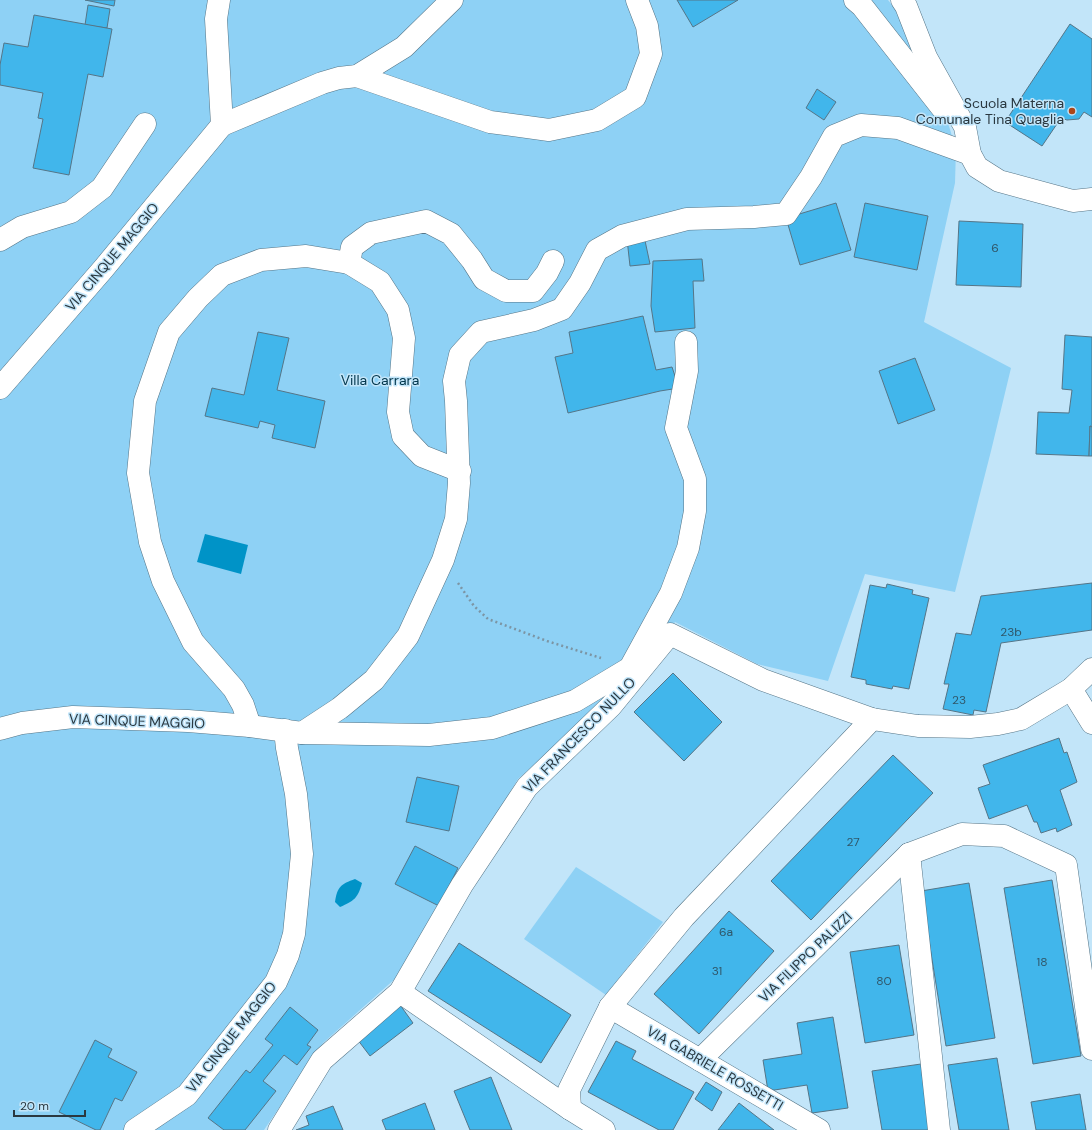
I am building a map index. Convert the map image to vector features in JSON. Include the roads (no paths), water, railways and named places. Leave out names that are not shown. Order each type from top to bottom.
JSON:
[{"type":"street","points":[[219,0],[216,19],[222,125]]},
{"type":"street","name":"VIA CINQUE MAGGIO","points":[[0,388],[104,268],[222,125],[322,83],[339,78],[357,76],[404,47],[452,0]]},
{"type":"street","points":[[357,76],[490,122],[549,130],[597,120],[635,97],[651,54],[648,26],[637,0]]},
{"type":"street","points":[[855,0],[862,6],[944,110],[965,127]]},
{"type":"street","points":[[907,2],[926,57],[965,127],[970,154],[977,167],[999,181],[1073,200],[1092,199]]},
{"type":"street","points":[[0,240],[22,227],[72,212],[102,188],[145,124]]},
{"type":"street","points":[[294,731],[340,708],[374,680],[408,636],[443,560],[456,519],[460,471],[454,381],[460,355],[481,332],[534,320],[562,309],[580,283],[597,250],[622,236],[687,219],[754,217],[786,214],[811,177],[834,136],[861,124],[898,128],[970,154]]},
{"type":"street","points":[[349,263],[352,247],[371,232],[426,221],[451,234],[472,260],[484,279],[506,291],[533,291],[547,273],[553,261]]},
{"type":"street","points":[[250,726],[243,705],[234,689],[193,642],[163,581],[150,542],[138,473],[145,401],[169,332],[198,298],[222,275],[261,260],[306,256],[349,263],[380,282],[398,310],[404,338],[398,412],[403,436],[422,456],[460,471]]},
{"type":"street","name":"VIA CINQUE MAGGIO","points":[[0,729],[22,723],[73,717],[188,721],[294,731],[429,735],[492,728],[575,701],[630,668],[671,593],[688,548],[694,511],[695,479],[676,428],[687,371],[686,342]]},
{"type":"street","name":"VIA FRANCESCO NULLO","points":[[279,1130],[322,1060],[400,992],[462,885],[527,787],[611,706],[670,634],[763,680],[872,719],[918,726],[970,727],[998,724],[1021,719],[1071,689],[1092,669]]},
{"type":"street","points":[[1071,689],[1092,723]]},
{"type":"street","points":[[570,1109],[570,1090],[610,1007],[684,917],[872,719]]},
{"type":"street","name":"VIA CINQUE MAGGIO","points":[[135,1130],[186,1094],[276,982],[288,955],[294,934],[302,854],[296,794],[287,748],[294,731]]},
{"type":"street","name":"VIA FILIPPO PALIZZI","points":[[700,1060],[909,854],[962,834],[1004,836],[1066,865],[1092,1049]]},
{"type":"street","points":[[909,854],[939,1130]]},
{"type":"street","points":[[400,992],[570,1109],[604,1130]]},
{"type":"street","name":"VIA GABRIELE ROSSETTI","points":[[610,1007],[819,1130]]},
{"type":"place","name":"Scuola Materna Comunale Tina Quaglia","points":[[1072,111]]},
{"type":"park label","name":"Villa Carrara","points":[[380,380]]}]
